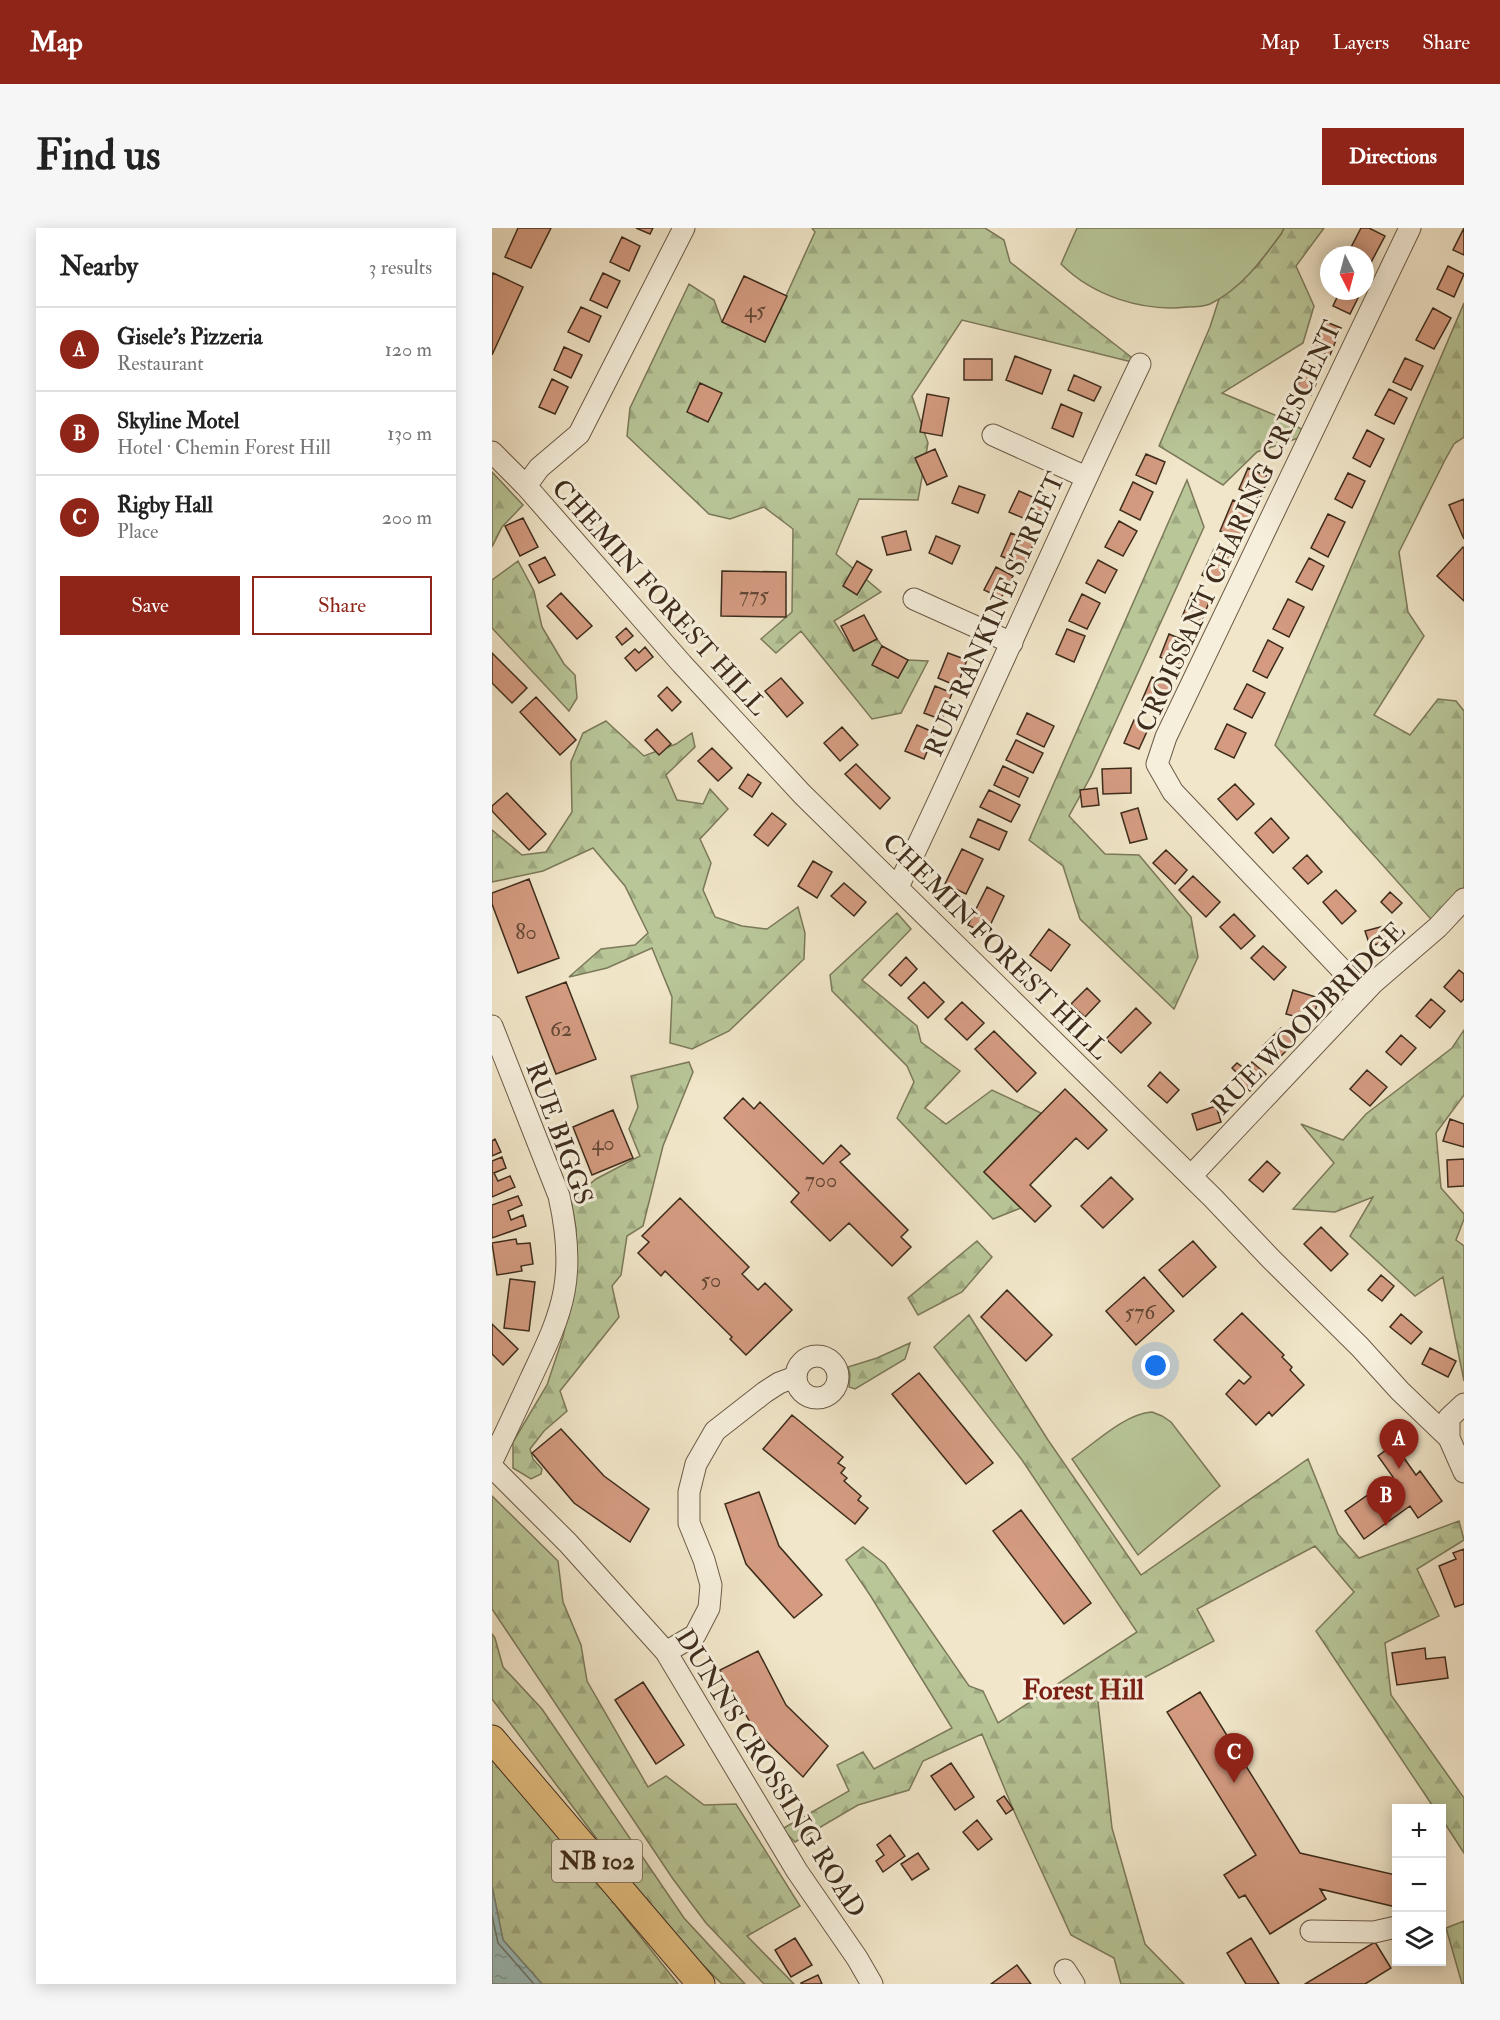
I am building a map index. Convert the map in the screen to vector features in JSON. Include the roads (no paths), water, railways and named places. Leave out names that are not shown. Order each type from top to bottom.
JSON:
[{"type":"main road","name":"NB 102","points":[[492,1739],[700,1984]]},
{"type":"street","points":[[526,486],[539,468],[579,434],[684,228]]},
{"type":"street","name":"CROISSANT CHARING CRESCENT","points":[[1364,993],[1173,792],[1157,764],[1166,737],[1410,228]]},
{"type":"street","name":"RUE RANKINE STREET","points":[[898,887],[1140,364]]},
{"type":"street","points":[[993,435],[1086,477]]},
{"type":"street","name":"CHEMIN FOREST HILL","points":[[492,452],[526,486],[682,664],[794,786],[1191,1176],[1328,1314],[1400,1391],[1456,1437],[1464,1473]]},
{"type":"street","points":[[914,599],[1012,643]]},
{"type":"street","name":"RUE WOODBRIDGE","points":[[1191,1176],[1364,993],[1438,927],[1464,899]]},
{"type":"street","name":"RUE BIGGS","points":[[492,1026],[559,1196],[564,1218],[566,1267],[558,1318],[492,1461]]},
{"type":"street","points":[[666,1652],[695,1635],[709,1608],[711,1585],[689,1523],[689,1492],[696,1464],[715,1431],[765,1392],[795,1377]]},
{"type":"street","points":[[1456,1437],[1449,1418],[1464,1404]]},
{"type":"street","name":"DUNNS CROSSING ROAD","points":[[492,1467],[568,1543],[666,1652],[797,1871],[857,1958],[872,1984]]},
{"type":"street","points":[[1311,1931],[1348,1933],[1374,1932],[1392,1928]]},
{"type":"water","points":[[492,1886],[503,1940],[542,1984],[492,1984]]},
{"type":"place","name":"Gisele's Pizzeria","points":[[1399,1469]]},
{"type":"place","name":"Skyline Motel","points":[[1386,1526]]},
{"type":"place","name":"Rigby Hall","points":[[1234,1783]]},
{"type":"district","name":"Forest Hill","points":[[1083,1689]]}]
